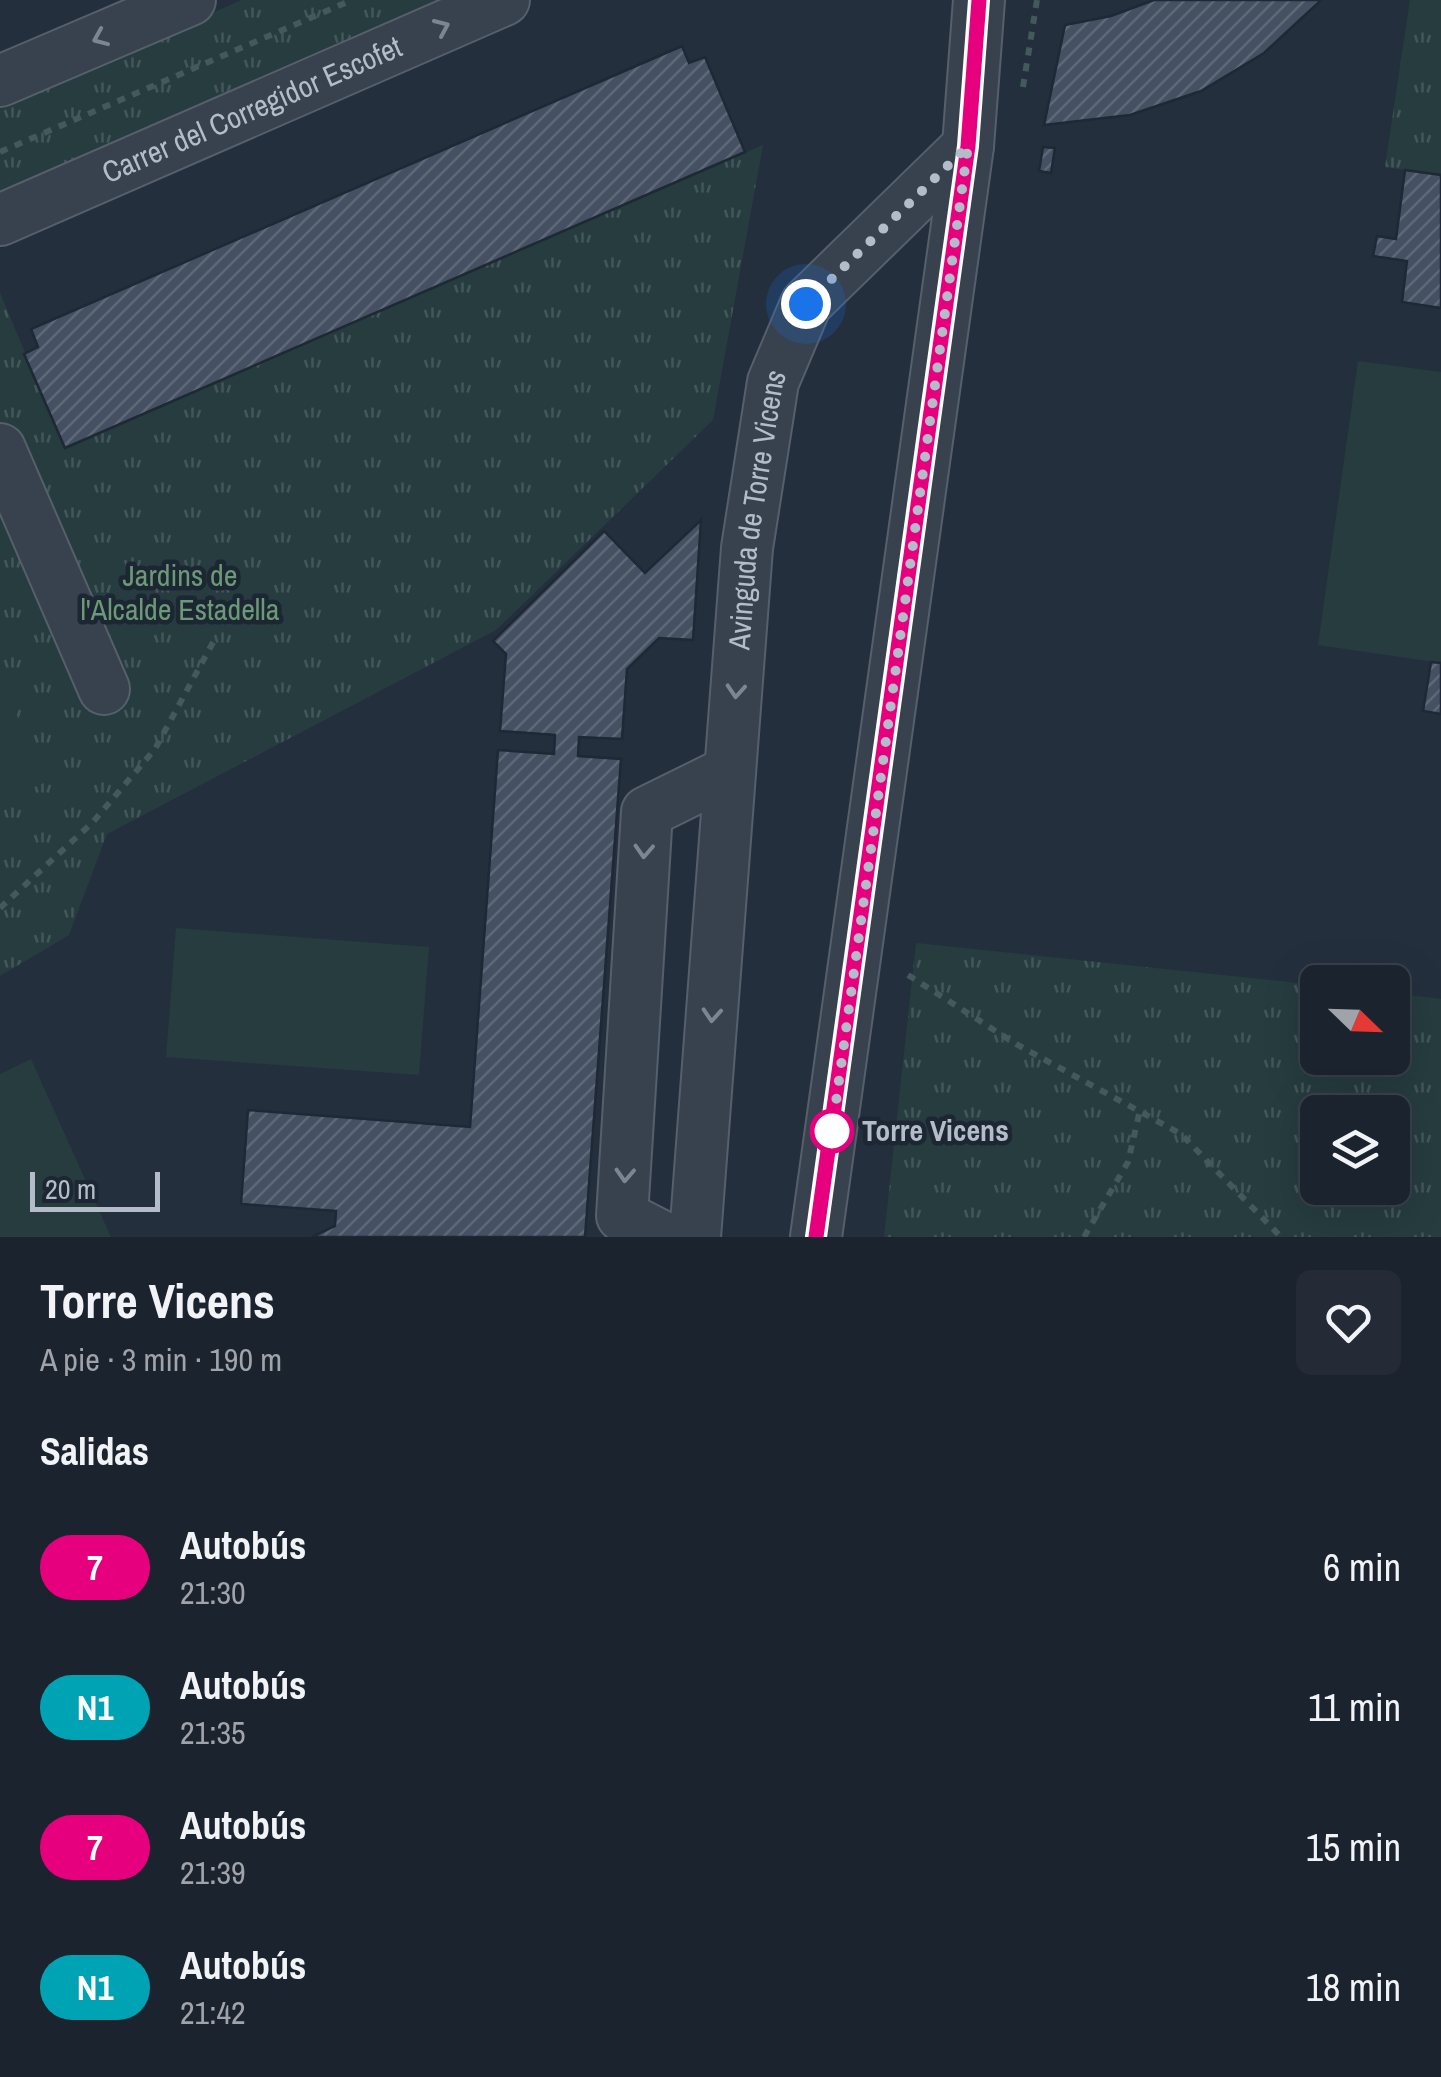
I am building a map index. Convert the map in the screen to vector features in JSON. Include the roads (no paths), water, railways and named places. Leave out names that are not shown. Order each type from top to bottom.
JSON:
[{"type":"street","points":[[0,81],[190,0]]},
{"type":"street","name":"Carrer del Corregidor Escofet","points":[[0,220],[504,0]]},
{"type":"street","points":[[816,1237],[968,146],[979,0]]},
{"type":"street","name":"Avinguda de Torre Vicens","points":[[695,1237],[747,548],[773,382],[806,304],[968,146]]},
{"type":"street","points":[[0,449],[104,690]]},
{"type":"street","points":[[663,1237],[622,1216],[647,812],[730,771]]},
{"type":"place","name":"Torre Vicens","points":[[832,1131]]},
{"type":"park label","name":"Jardins de l'Alcalde Estadella","points":[[180,593]]}]
